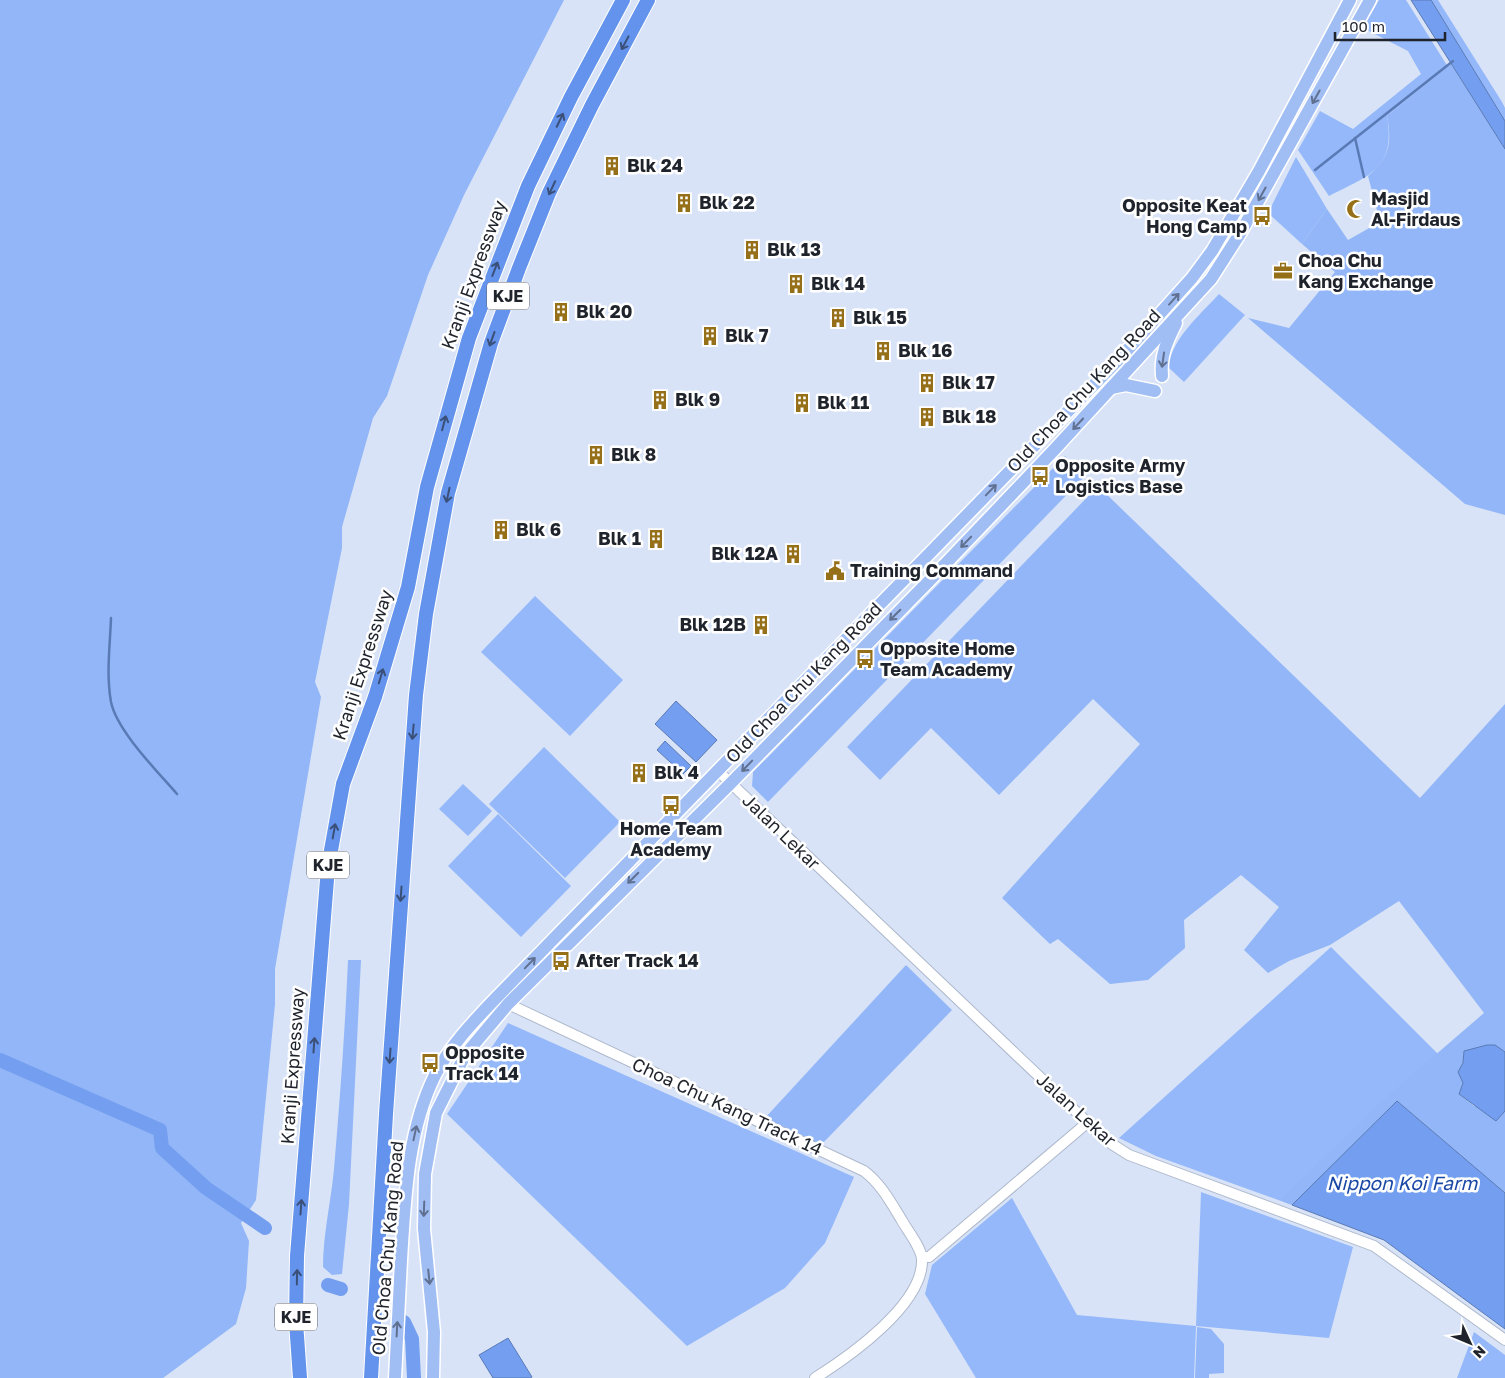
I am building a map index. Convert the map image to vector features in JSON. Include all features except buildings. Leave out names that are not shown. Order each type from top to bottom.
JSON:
[{"type":"highway","name":"Kranji Expressway","points":[[300,1378],[296,1322],[297,1256],[328,866],[343,784],[375,697],[408,587],[428,488],[469,338],[528,186],[571,97],[623,0]]},
{"type":"highway","name":"KJE","points":[[371,1378],[386,1114],[416,695],[426,614],[448,493],[490,343],[549,193],[592,105],[648,0]]},
{"type":"main road","name":"Old Choa Chu Kang Road","points":[[395,1378],[403,1233],[410,1157],[423,1103],[436,1073],[457,1041],[496,998],[1122,356],[1192,278],[1230,223],[1350,0]]},
{"type":"main road","name":"Old Choa Chu Kang Road","points":[[434,1378],[434,1332],[424,1229],[426,1167],[436,1113],[465,1055],[508,1004],[731,783],[929,581],[1182,312],[1210,279],[1241,232],[1370,0]]},
{"type":"main road","points":[[1302,87],[1329,52],[1339,54]]},
{"type":"main road","points":[[1162,376],[1161,363],[1165,345],[1182,312]]},
{"type":"main road","points":[[1111,388],[1126,385],[1155,392]]},
{"type":"main road","points":[[909,576],[922,576],[929,581]]},
{"type":"main road","points":[[403,1233],[413,1236],[424,1229]]},
{"type":"street","name":"Jalan Lekar","points":[[718,771],[1107,1141],[1129,1155],[1374,1246],[1398,1261],[1505,1340]]},
{"type":"street","name":"Choa Chu Kang Track 14","points":[[496,998],[864,1171],[878,1181],[922,1257]]},
{"type":"street","points":[[815,1378],[861,1344],[904,1307],[915,1291],[920,1277],[922,1257],[929,1257],[1087,1123]]},
{"type":"shaded area","points":[[0,0],[564,0],[464,195],[428,275],[387,396],[373,418],[342,527],[342,548],[315,682],[321,697],[275,969],[275,1004],[256,1200],[241,1223],[249,1241],[246,1288],[236,1324],[163,1378],[0,1378]]},
{"type":"shaded area","points":[[1379,0],[1406,0],[1448,67],[1387,116],[1389,134],[1387,148],[1377,168],[1357,182],[1329,196],[1298,150],[1320,111],[1353,129],[1421,74],[1408,51],[1363,28]]},
{"type":"shaded area","points":[[1431,0],[1438,0],[1502,102],[1505,108],[1505,121]]},
{"type":"shaded area","points":[[1451,64],[1505,149],[1505,515],[1465,504],[1248,318],[1289,328],[1335,272],[1302,244],[1327,209],[1348,240],[1380,222],[1368,176],[1381,163],[1388,149],[1387,116]]},
{"type":"shaded area","points":[[1296,157],[1327,209],[1302,244],[1268,213]]},
{"type":"shaded area","points":[[1219,294],[1245,315],[1184,382],[1168,367],[1171,356],[1181,336]]},
{"type":"shaded area","points":[[1065,456],[1085,476],[768,802],[752,786],[753,772]]},
{"type":"shaded area","points":[[1098,486],[1420,798],[1505,704],[1505,1052],[1490,1046],[1464,1051],[1463,1063],[1458,1072],[1463,1083],[1459,1094],[1474,1106],[1505,1111],[1505,1193],[1397,1101],[1292,1205],[1280,1200],[1390,1094],[1484,1013],[1399,901],[1330,945],[1289,961],[1268,973],[1244,950],[1279,907],[1241,875],[1184,920],[1185,948],[1148,980],[1110,984],[1058,939],[1050,944],[1002,898],[1140,744],[1093,699],[999,795],[931,728],[880,780],[847,747]]},
{"type":"shaded area","points":[[535,596],[623,680],[570,736],[481,652]]},
{"type":"shaded area","points":[[544,747],[620,822],[565,878],[489,804]]},
{"type":"shaded area","points":[[463,784],[492,811],[468,836],[439,809]]},
{"type":"shaded area","points":[[498,814],[571,886],[521,937],[448,866]]},
{"type":"shaded area","points":[[1331,947],[1442,1058],[1292,1205],[1156,1156],[1119,1138]]},
{"type":"shaded area","points":[[348,960],[361,960],[349,1204],[342,1274],[332,1275],[323,1267],[323,1255],[333,1181]]},
{"type":"shaded area","points":[[906,965],[952,1010],[821,1145],[765,1118]]},
{"type":"shaded area","points":[[508,1023],[854,1177],[825,1243],[785,1288],[687,1346],[447,1114]]},
{"type":"shaded area","points":[[1201,1192],[1353,1247],[1329,1338],[1196,1326]]},
{"type":"shaded area","points":[[1012,1198],[1077,1315],[1196,1326],[1194,1378],[976,1378],[925,1294],[932,1265]]},
{"type":"shaded area","points":[[1197,1327],[1211,1329],[1224,1344],[1224,1373],[1209,1374],[1209,1378],[1195,1378]]},
{"type":"shaded area","points":[[1474,1332],[1505,1355],[1505,1378],[1457,1378]]},
{"type":"water","points":[[1411,0],[1431,0],[1505,121],[1505,149]]},
{"type":"water","points":[[676,701],[717,740],[696,762],[655,724]]},
{"type":"water","points":[[665,741],[691,766],[683,774],[657,750]]},
{"type":"water","points":[[1487,1045],[1495,1045],[1505,1052],[1505,1111],[1496,1121],[1459,1094],[1463,1083],[1458,1072],[1463,1063],[1464,1051]]},
{"type":"water","name":"Nippon Koi Farm","points":[[1397,1101],[1505,1193],[1505,1329],[1384,1240],[1292,1205]]},
{"type":"water","points":[[508,1338],[532,1377],[493,1378],[479,1355]]},
{"type":"waterway","points":[[1315,170],[1453,61]]},
{"type":"waterway","points":[[1355,138],[1364,177]]},
{"type":"waterway","points":[[111,618],[109,681],[111,702],[115,713],[121,726],[139,751],[177,794]]},
{"type":"waterway","points":[[0,1060],[160,1130],[162,1148],[206,1188],[265,1228]]},
{"type":"waterway","points":[[328,1285],[341,1289]]},
{"type":"waterway","points":[[404,1322],[412,1339],[414,1378]]},
{"type":"place","name":"Blk 24","points":[[612,166]]},
{"type":"place","name":"Blk 22","points":[[684,203]]},
{"type":"place","name":"Masjid Al-Firdaus","points":[[1356,209]]},
{"type":"place","name":"Opposite Keat Hong Camp","points":[[1262,216]]},
{"type":"place","name":"Blk 13","points":[[752,250]]},
{"type":"place","name":"Choa Chu Kang Exchange","points":[[1283,271]]},
{"type":"place","name":"Blk 14","points":[[796,284]]},
{"type":"place","name":"Blk 20","points":[[561,312]]},
{"type":"place","name":"Blk 15","points":[[838,318]]},
{"type":"place","name":"Blk 7","points":[[710,336]]},
{"type":"place","name":"Blk 16","points":[[883,351]]},
{"type":"place","name":"Blk 17","points":[[927,383]]},
{"type":"place","name":"Blk 9","points":[[660,400]]},
{"type":"place","name":"Blk 11","points":[[802,403]]},
{"type":"place","name":"Blk 18","points":[[927,417]]},
{"type":"place","name":"Blk 8","points":[[596,455]]},
{"type":"place","name":"Opposite Army Logistics Base","points":[[1040,476]]},
{"type":"place","name":"Blk 6","points":[[501,530]]},
{"type":"place","name":"Blk 1","points":[[656,539]]},
{"type":"place","name":"Blk 12A","points":[[793,554]]},
{"type":"place","name":"Training Command","points":[[835,571]]},
{"type":"place","name":"Blk 12B","points":[[761,625]]},
{"type":"place","name":"Opposite Home Team Academy","points":[[865,659]]},
{"type":"place","name":"Blk 4","points":[[639,773]]},
{"type":"place","name":"Home Team Academy","points":[[671,805]]},
{"type":"place","name":"After Track 14","points":[[561,961]]},
{"type":"place","name":"Opposite Track 14","points":[[430,1063]]}]
